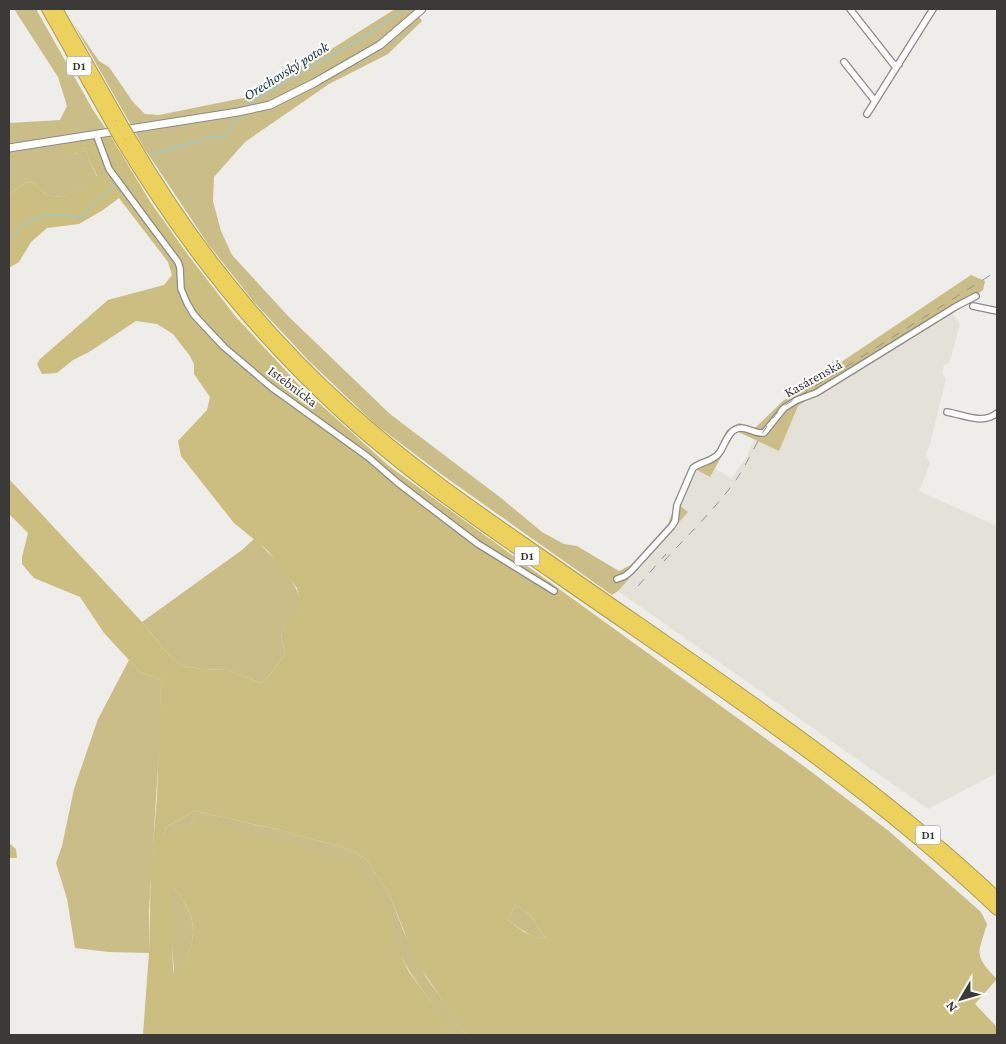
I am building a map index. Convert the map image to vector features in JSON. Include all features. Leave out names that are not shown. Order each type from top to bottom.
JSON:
[{"type":"highway","name":"D1","points":[[47,9],[121,130],[215,264],[267,327],[350,410],[410,460],[457,495],[770,714],[856,777],[940,845],[997,897]]},
{"type":"highway","name":"D1","points":[[58,9],[160,204],[234,302],[287,361],[344,416],[404,467],[469,515],[853,786],[934,852],[997,910]]},
{"type":"street","points":[[9,148],[238,112],[270,105],[359,57],[389,38],[422,9]]},
{"type":"street","points":[[850,9],[894,65],[899,64]]},
{"type":"street","points":[[867,114],[933,9]]},
{"type":"street","points":[[844,62],[875,101]]},
{"type":"street","name":"Istebnícka","points":[[96,134],[109,169],[178,262],[181,273],[181,289],[194,315],[224,347],[271,387],[368,457],[392,478],[478,544],[554,590]]},
{"type":"street","name":"Kasárenská","points":[[617,579],[632,571],[672,526],[678,505],[693,468],[715,458],[730,433],[741,428],[750,432],[764,433],[784,408],[816,393],[954,307],[976,296]]},
{"type":"street","points":[[973,306],[997,311]]},
{"type":"street","points":[[947,412],[981,420],[997,413]]},
{"type":"shaded area","points":[[14,9],[36,9],[93,110],[110,135],[70,156],[79,152],[86,152],[97,177],[65,195],[50,196],[35,183],[27,182],[9,194],[9,123],[60,120],[67,106],[58,77]]},
{"type":"shaded area","points":[[395,9],[413,9],[422,21],[388,54],[329,84],[245,142],[214,177],[213,201],[221,231],[232,255],[289,317],[390,414],[501,498],[542,532],[564,544],[577,546],[619,571],[631,565],[668,524],[690,467],[715,454],[727,430],[739,423],[755,428],[783,401],[971,275],[985,281],[983,290],[951,313],[798,406],[779,451],[736,431],[710,477],[695,469],[679,505],[688,512],[618,591],[612,595],[441,474],[374,423],[309,361],[254,302],[208,244],[144,148],[73,23],[99,61],[109,67],[133,102],[145,114],[159,115],[248,97],[330,50]]},
{"type":"shaded area","points":[[110,135],[151,203],[236,317],[299,385],[389,466],[805,767],[890,832],[981,912],[987,924],[981,942],[981,959],[997,979],[975,1004],[997,1027],[997,1035],[466,1035],[416,961],[390,896],[366,859],[351,850],[280,830],[195,811],[166,827],[164,836],[171,835],[193,821],[271,839],[359,867],[381,898],[401,956],[409,972],[444,1020],[452,1035],[143,1035],[149,953],[151,867],[157,797],[161,680],[141,673],[104,633],[80,597],[34,578],[22,564],[28,533],[9,514],[9,479],[142,622],[168,654],[183,666],[228,670],[261,683],[268,677],[285,654],[281,634],[299,608],[299,598],[297,588],[268,551],[234,523],[181,456],[178,441],[207,410],[210,397],[194,374],[194,364],[190,356],[173,334],[157,324],[136,321],[89,352],[73,360],[57,373],[42,374],[37,364],[40,359],[108,300],[164,285],[172,275],[168,262],[119,198],[79,224],[47,228],[31,242],[19,262],[9,268],[9,194],[27,182],[35,183],[42,191],[50,196],[57,197],[73,192],[97,176],[86,152],[62,156],[56,143]],"holes":[[[175,889],[188,909],[193,926],[193,935],[189,953],[174,975],[173,914],[170,894]],[[515,905],[528,913],[545,937],[541,939],[524,932],[508,920]]]},
{"type":"shaded area","points":[[951,313],[960,323],[950,362],[944,365],[942,373],[946,379],[926,454],[930,464],[919,491],[997,526],[997,773],[928,809],[618,591],[688,512],[679,505],[695,469],[710,477],[715,469],[732,478],[746,458],[754,440],[779,450],[798,406]]},
{"type":"shaded area","points":[[254,539],[284,570],[297,590],[300,600],[298,611],[281,634],[285,654],[268,677],[261,683],[228,670],[183,666],[168,654],[142,622],[242,550]]},
{"type":"shaded area","points":[[129,660],[141,673],[161,680],[160,734],[149,911],[149,953],[109,952],[75,948],[67,899],[56,863],[62,846],[74,789],[98,719]]},
{"type":"shaded area","points":[[195,811],[280,830],[351,850],[366,859],[390,896],[403,930],[426,977],[466,1035],[452,1035],[401,956],[193,821],[171,836],[164,836],[166,827]]},
{"type":"shaded area","points":[[9,843],[16,849],[17,858],[9,858]]},
{"type":"shaded area","points":[[175,889],[188,909],[193,927],[193,936],[192,945],[185,962],[174,976],[169,894]]},
{"type":"shaded area","points":[[515,905],[528,913],[545,937],[541,939],[532,935],[508,920]]},
{"type":"waterway","name":"Orechovský potok","points":[[246,106],[365,36],[406,9]]},
{"type":"waterway","name":"Orechovský potok","points":[[151,155],[210,138],[225,136],[241,114]]},
{"type":"waterway","name":"Orechovský potok","points":[[9,240],[26,223],[38,217],[54,215],[84,217],[87,210],[116,184]]},
{"type":"railway","points":[[664,561],[728,491],[742,471],[769,423],[784,406],[997,271]]},
{"type":"railway","points":[[638,586],[666,554]]}]
